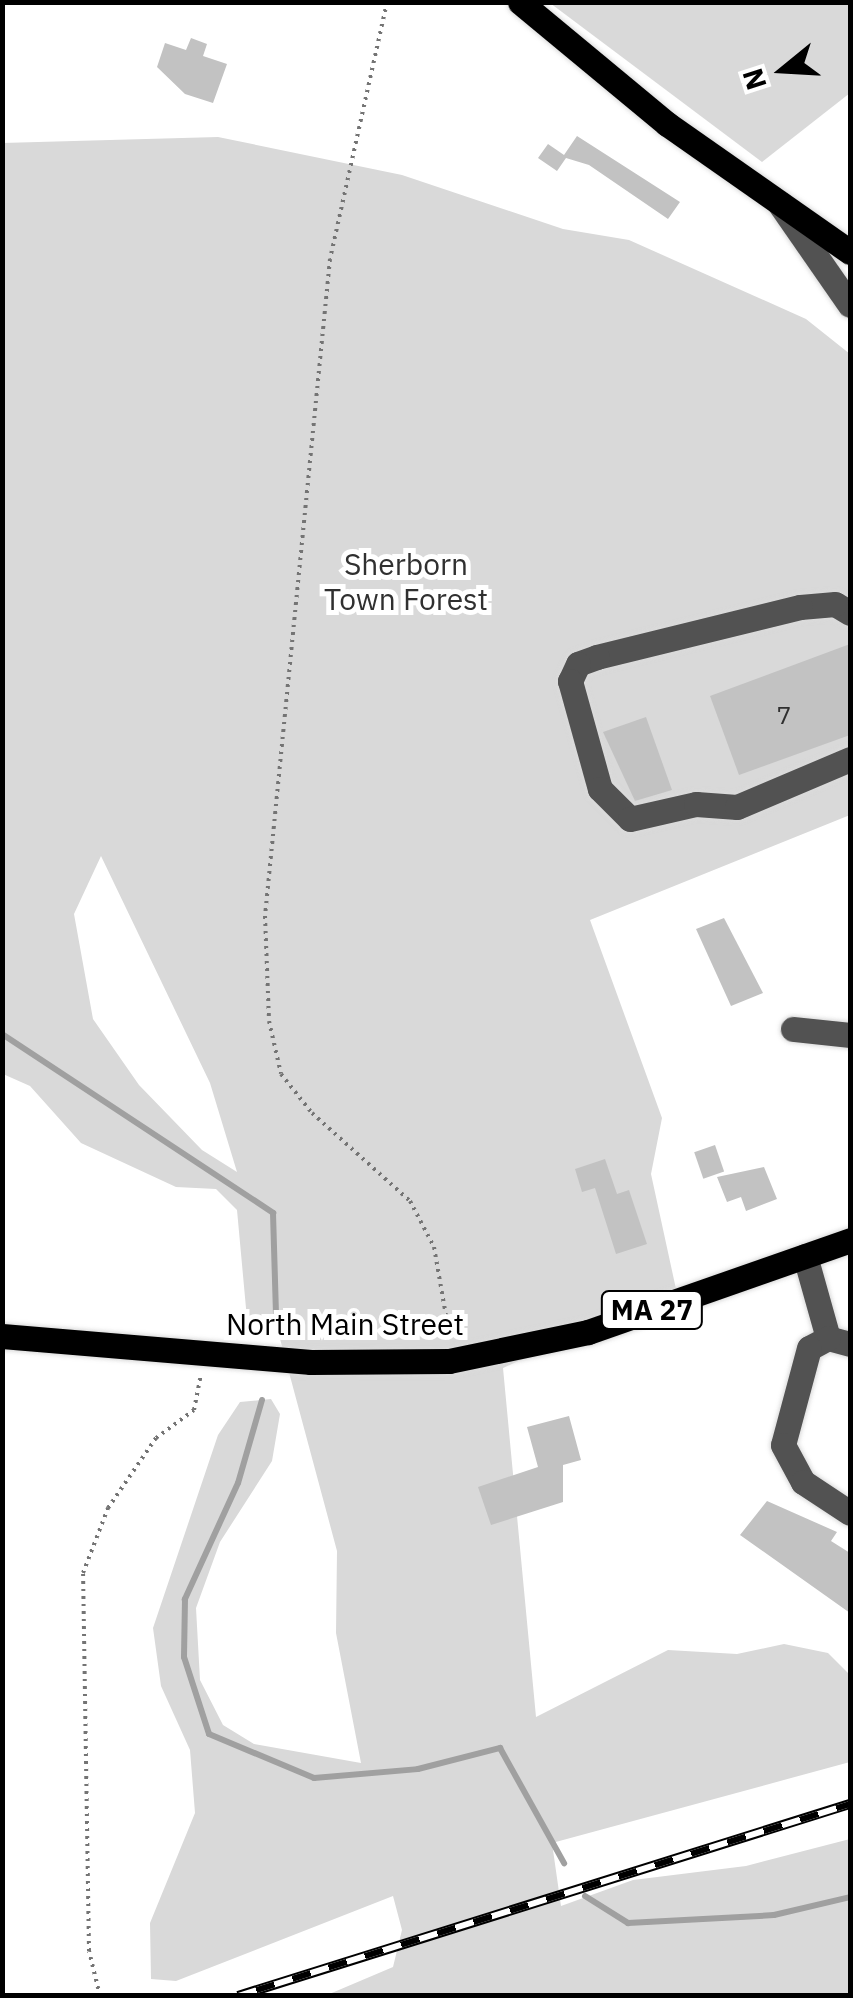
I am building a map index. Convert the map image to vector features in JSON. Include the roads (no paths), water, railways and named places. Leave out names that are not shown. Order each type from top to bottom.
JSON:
[{"type":"main road","points":[[520,2],[850,252]]},
{"type":"main road","name":"North Main Street","points":[[2,1336],[202,1356],[449,1361],[588,1332],[850,1240]]},
{"type":"street","points":[[776,199],[850,306]]},
{"type":"street","points":[[850,613],[835,604],[800,606],[597,657],[578,664],[570,681],[600,789],[630,819],[696,804],[737,807],[850,759]]},
{"type":"street","points":[[793,1029],[850,1036]]},
{"type":"street","points":[[805,1256],[839,1341],[809,1348],[794,1378],[782,1445],[803,1482],[850,1512]]},
{"type":"waterway","points":[[2,1034],[273,1213],[276,1313]]},
{"type":"waterway","points":[[262,1400],[238,1483],[185,1599],[184,1657],[209,1734],[314,1778],[418,1769],[500,1748],[564,1863]]},
{"type":"waterway","points":[[585,1896],[628,1923],[774,1915],[850,1897]]},
{"type":"railway","points":[[238,1996],[850,1804]]},
{"type":"park label","name":"Sherborn Town Forest","points":[[406,581]]}]
